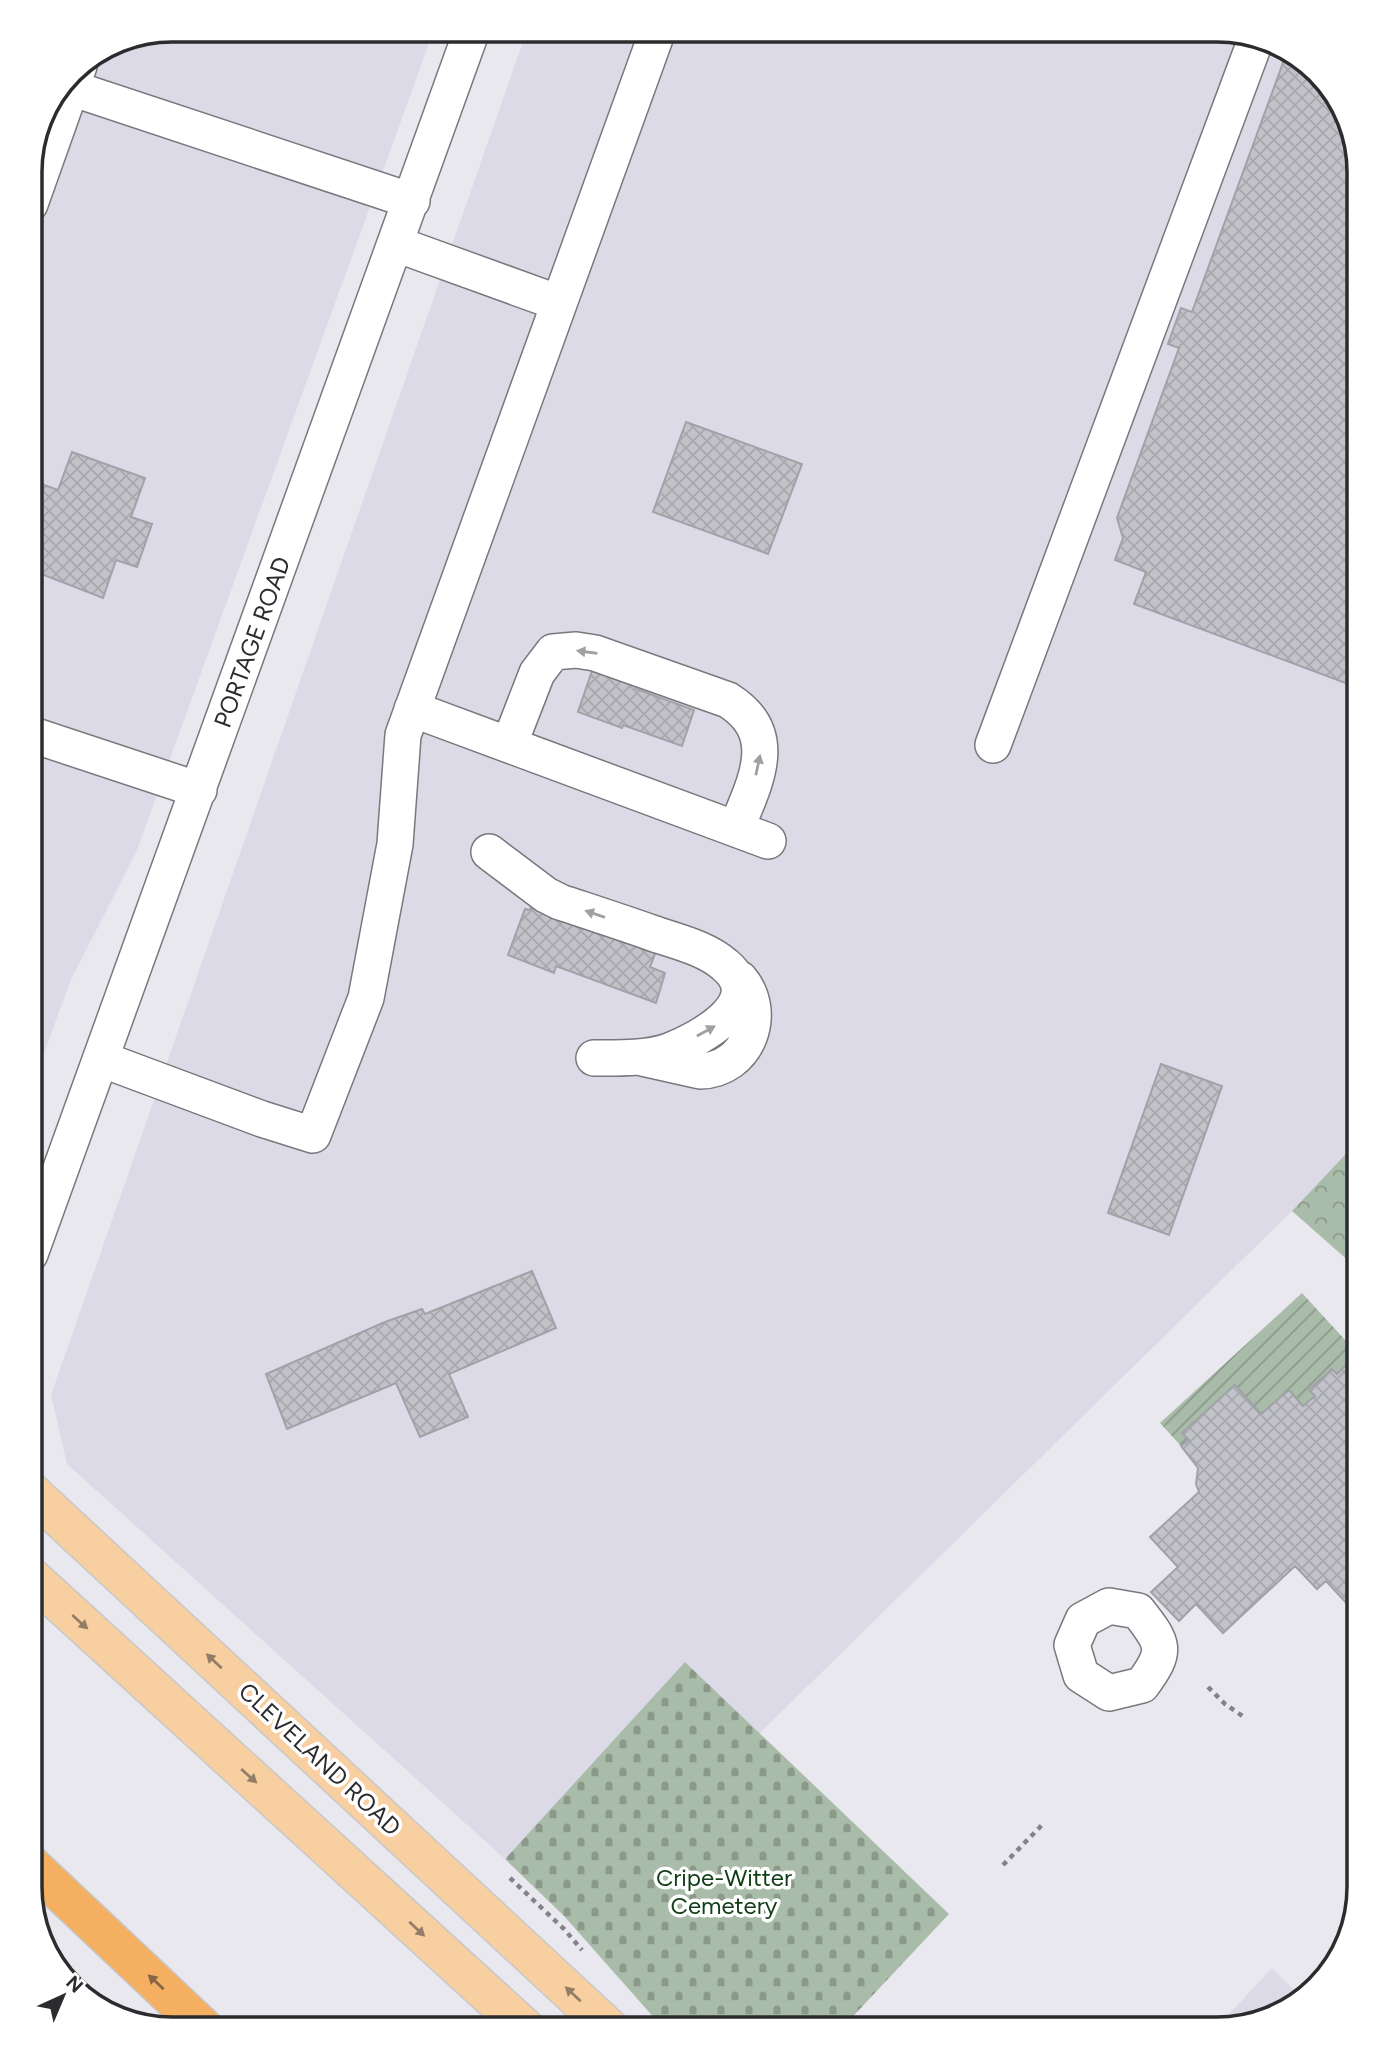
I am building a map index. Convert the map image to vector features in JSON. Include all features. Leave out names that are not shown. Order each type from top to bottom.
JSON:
[{"type":"highway","points":[[42,1875],[192,2017]]},
{"type":"main road","name":"CLEVELAND ROAD","points":[[42,1502],[597,2017]]},
{"type":"main road","points":[[42,1588],[513,2017]]},
{"type":"street","name":"PORTAGE ROAD","points":[[42,1221],[468,42]]},
{"type":"street","points":[[101,1059],[262,1119],[313,1135],[366,998],[395,844],[403,736],[654,42]]},
{"type":"street","points":[[993,745],[1253,47]]},
{"type":"street","points":[[81,79],[412,201]]},
{"type":"street","points":[[42,170],[70,92]]},
{"type":"street","points":[[396,244],[559,303]]},
{"type":"street","points":[[509,745],[537,673],[553,652],[576,650],[595,653],[728,700],[743,709],[753,723],[761,752],[758,769],[736,829]]},
{"type":"street","points":[[412,709],[768,841]]},
{"type":"street","points":[[42,738],[199,790]]},
{"type":"street","points":[[489,852],[546,895],[560,902],[684,943],[722,962],[735,973],[741,985],[738,1000],[721,1023],[668,1051],[635,1058],[594,1058]]},
{"type":"path","points":[[1209,1687],[1225,1704],[1244,1717]]},
{"type":"path","points":[[1003,1865],[1042,1825]]},
{"type":"shaded area","points":[[164,42],[430,42],[137,850],[70,982],[42,1059],[42,164],[46,139],[55,115],[69,93],[86,74],[107,59],[139,46]]},
{"type":"shaded area","points":[[523,42],[1225,42],[1250,46],[1282,59],[1309,80],[1330,107],[1337,123],[1343,139],[1347,172],[1347,1153],[1292,1211],[759,1734],[685,1663],[505,1859],[67,1464],[51,1395]]},
{"type":"shaded area","points":[[1272,1968],[1295,1991],[1266,2007],[1250,2013],[1227,2016]]},
{"type":"green space","points":[[1347,1153],[1347,1259],[1292,1211]]},
{"type":"green space","points":[[1302,1293],[1347,1342],[1347,1364],[1337,1374],[1332,1369],[1310,1389],[1315,1396],[1303,1406],[1289,1390],[1261,1414],[1235,1385],[1183,1433],[1189,1440],[1181,1446],[1160,1423]]},
{"type":"green space","name":"Cripe-Witter Cemetery","points":[[685,1662],[949,1914],[852,2017],[653,2017],[564,1916],[505,1859]]},
{"type":"building","points":[[1284,60],[1309,80],[1330,107],[1343,139],[1346,155],[1347,684],[1134,604],[1146,572],[1115,560],[1123,538],[1117,518],[1179,348],[1168,344],[1181,308],[1192,312]]},
{"type":"building","points":[[686,422],[802,464],[768,554],[653,512]]},
{"type":"building","points":[[72,452],[145,478],[131,517],[152,524],[137,567],[116,560],[103,598],[42,574],[42,484],[58,490]]},
{"type":"building","points":[[593,668],[638,684],[636,689],[694,710],[682,746],[578,712]]},
{"type":"building","points":[[533,900],[658,946],[650,967],[665,973],[656,1003],[556,966],[554,973],[508,955],[525,909],[530,910]]},
{"type":"building","points":[[1161,1064],[1222,1086],[1169,1235],[1108,1213]]},
{"type":"building","points":[[532,1271],[556,1328],[449,1374],[468,1417],[420,1437],[396,1383],[287,1429],[266,1374],[385,1322],[422,1309],[425,1314]]},
{"type":"building","points":[[1347,1364],[1347,1604],[1326,1581],[1317,1589],[1295,1566],[1223,1633],[1196,1604],[1179,1621],[1151,1592],[1178,1567],[1150,1537],[1199,1492],[1196,1484],[1198,1468],[1181,1446],[1189,1440],[1182,1433],[1235,1385],[1261,1414],[1289,1390],[1303,1406],[1315,1396],[1309,1390],[1332,1369],[1337,1374]]}]
